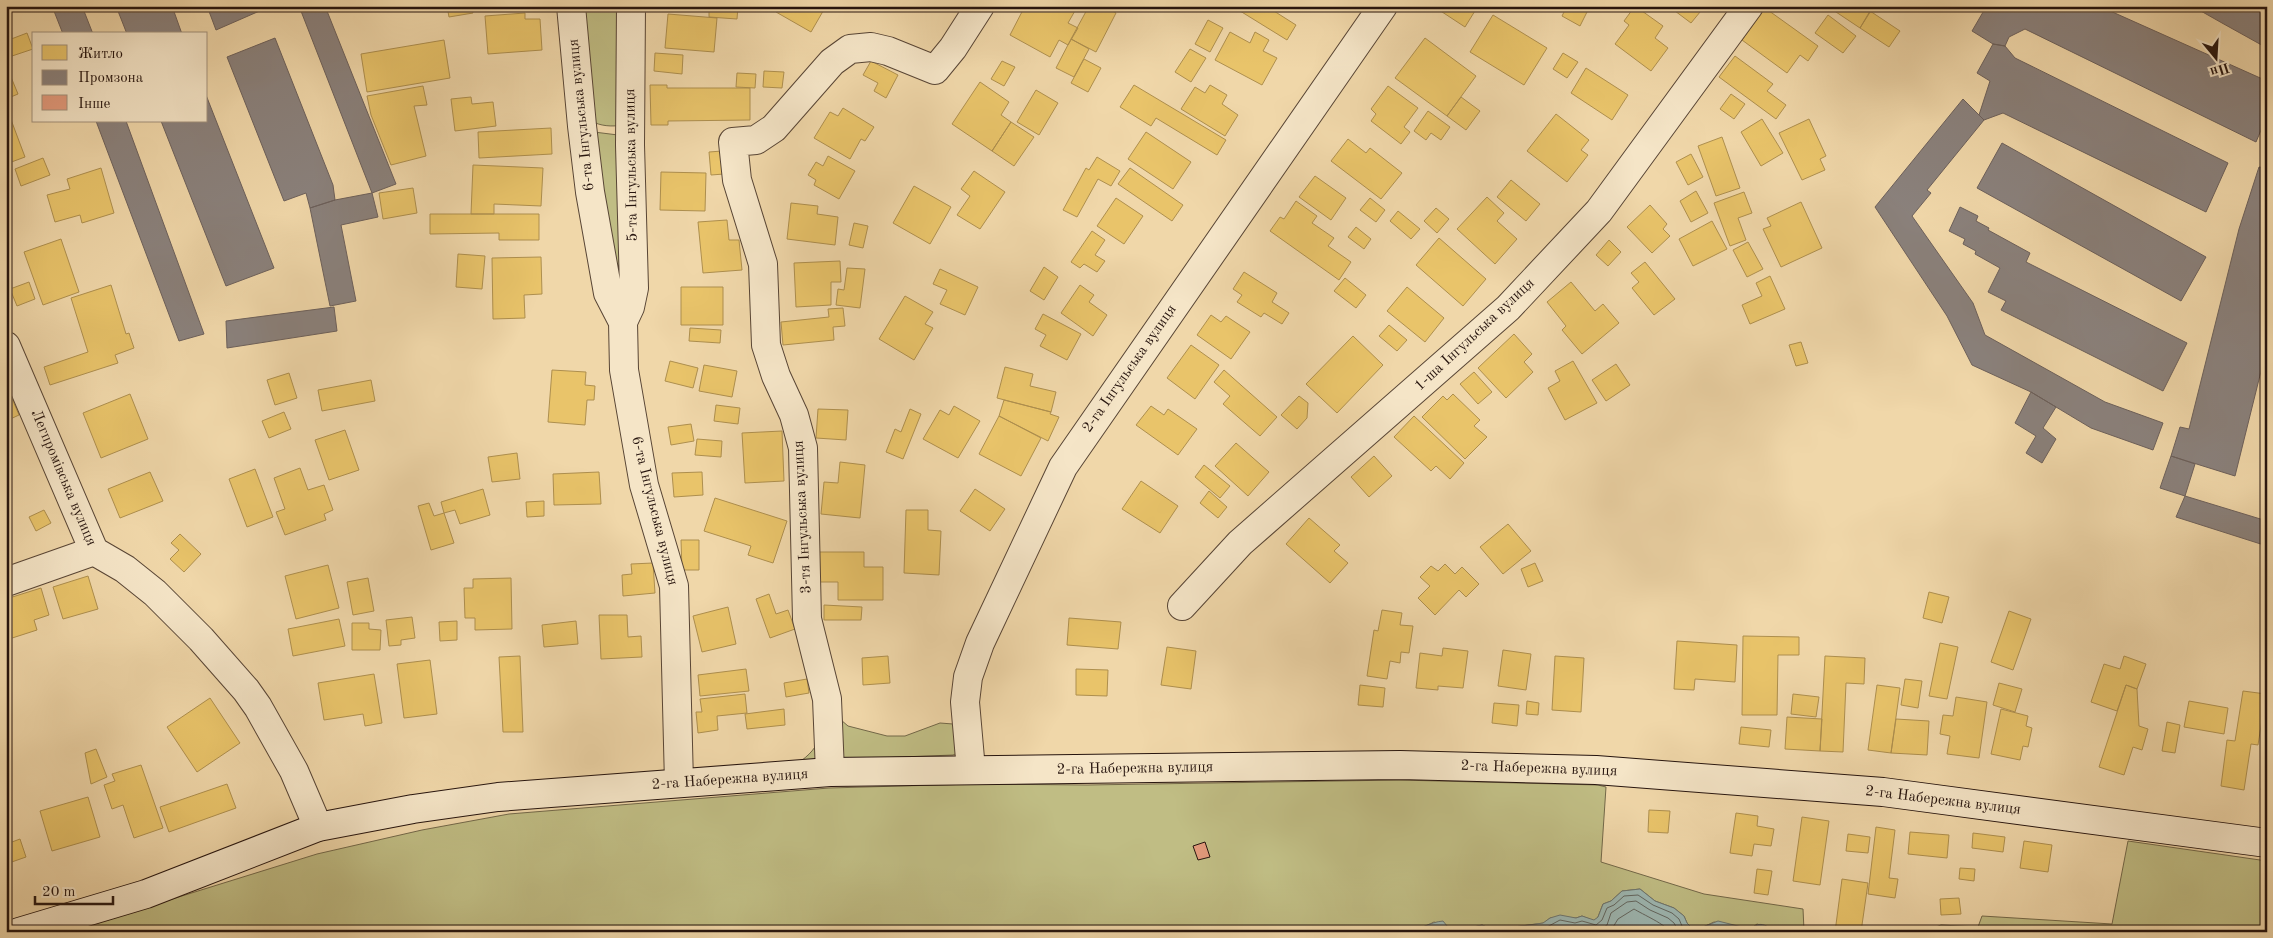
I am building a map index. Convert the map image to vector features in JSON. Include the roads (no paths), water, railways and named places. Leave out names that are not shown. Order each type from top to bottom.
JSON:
[{"type":"street","name":"6-та Інгульська вулиця","points":[[571,6],[590,192],[608,293],[623,322],[624,370],[644,485],[674,586],[680,783]]},
{"type":"street","name":"5-та Інгульська вулиця","points":[[623,322],[630,307],[634,288],[630,145],[631,6]]},
{"type":"street","name":"3-тя Інгульська вулиця","points":[[830,772],[827,699],[807,619],[803,448],[794,415],[776,376],[766,345],[763,264],[737,180],[733,142],[756,140],[774,128],[832,62],[850,49],[871,47],[880,49],[935,70],[953,48],[980,6]]},
{"type":"street","name":"2-га Інгульська вулиця","points":[[971,770],[965,702],[968,677],[980,643],[1063,468],[1383,6]]},
{"type":"street","name":"1-ша Інгульська вулиця","points":[[1182,606],[1240,544],[1508,308],[1599,211],[1749,6]]},
{"type":"street","name":"Легпромівська вулиця","points":[[6,346],[94,552],[125,569],[155,593],[201,639],[246,690],[258,707],[294,771],[318,828]]},
{"type":"street","points":[[6,582],[94,552]]},
{"type":"street","name":"2-га Набережна вулиця","points":[[19,932],[146,894],[318,828],[413,810],[498,797],[830,772],[1400,765],[1596,770],[1883,792],[2267,843]]},
{"type":"water","points":[[1640,889],[1655,901],[1674,908],[1684,916],[1692,928],[1703,927],[1718,921],[1750,929],[1762,925],[1770,928],[1770,932],[1455,932],[1482,925],[1496,931],[1543,923],[1550,918],[1560,915],[1576,918],[1582,916],[1594,920],[1598,917],[1603,904],[1611,901],[1622,891]]},
{"type":"water","points":[[1443,921],[1452,932],[1406,932],[1434,923]]}]
